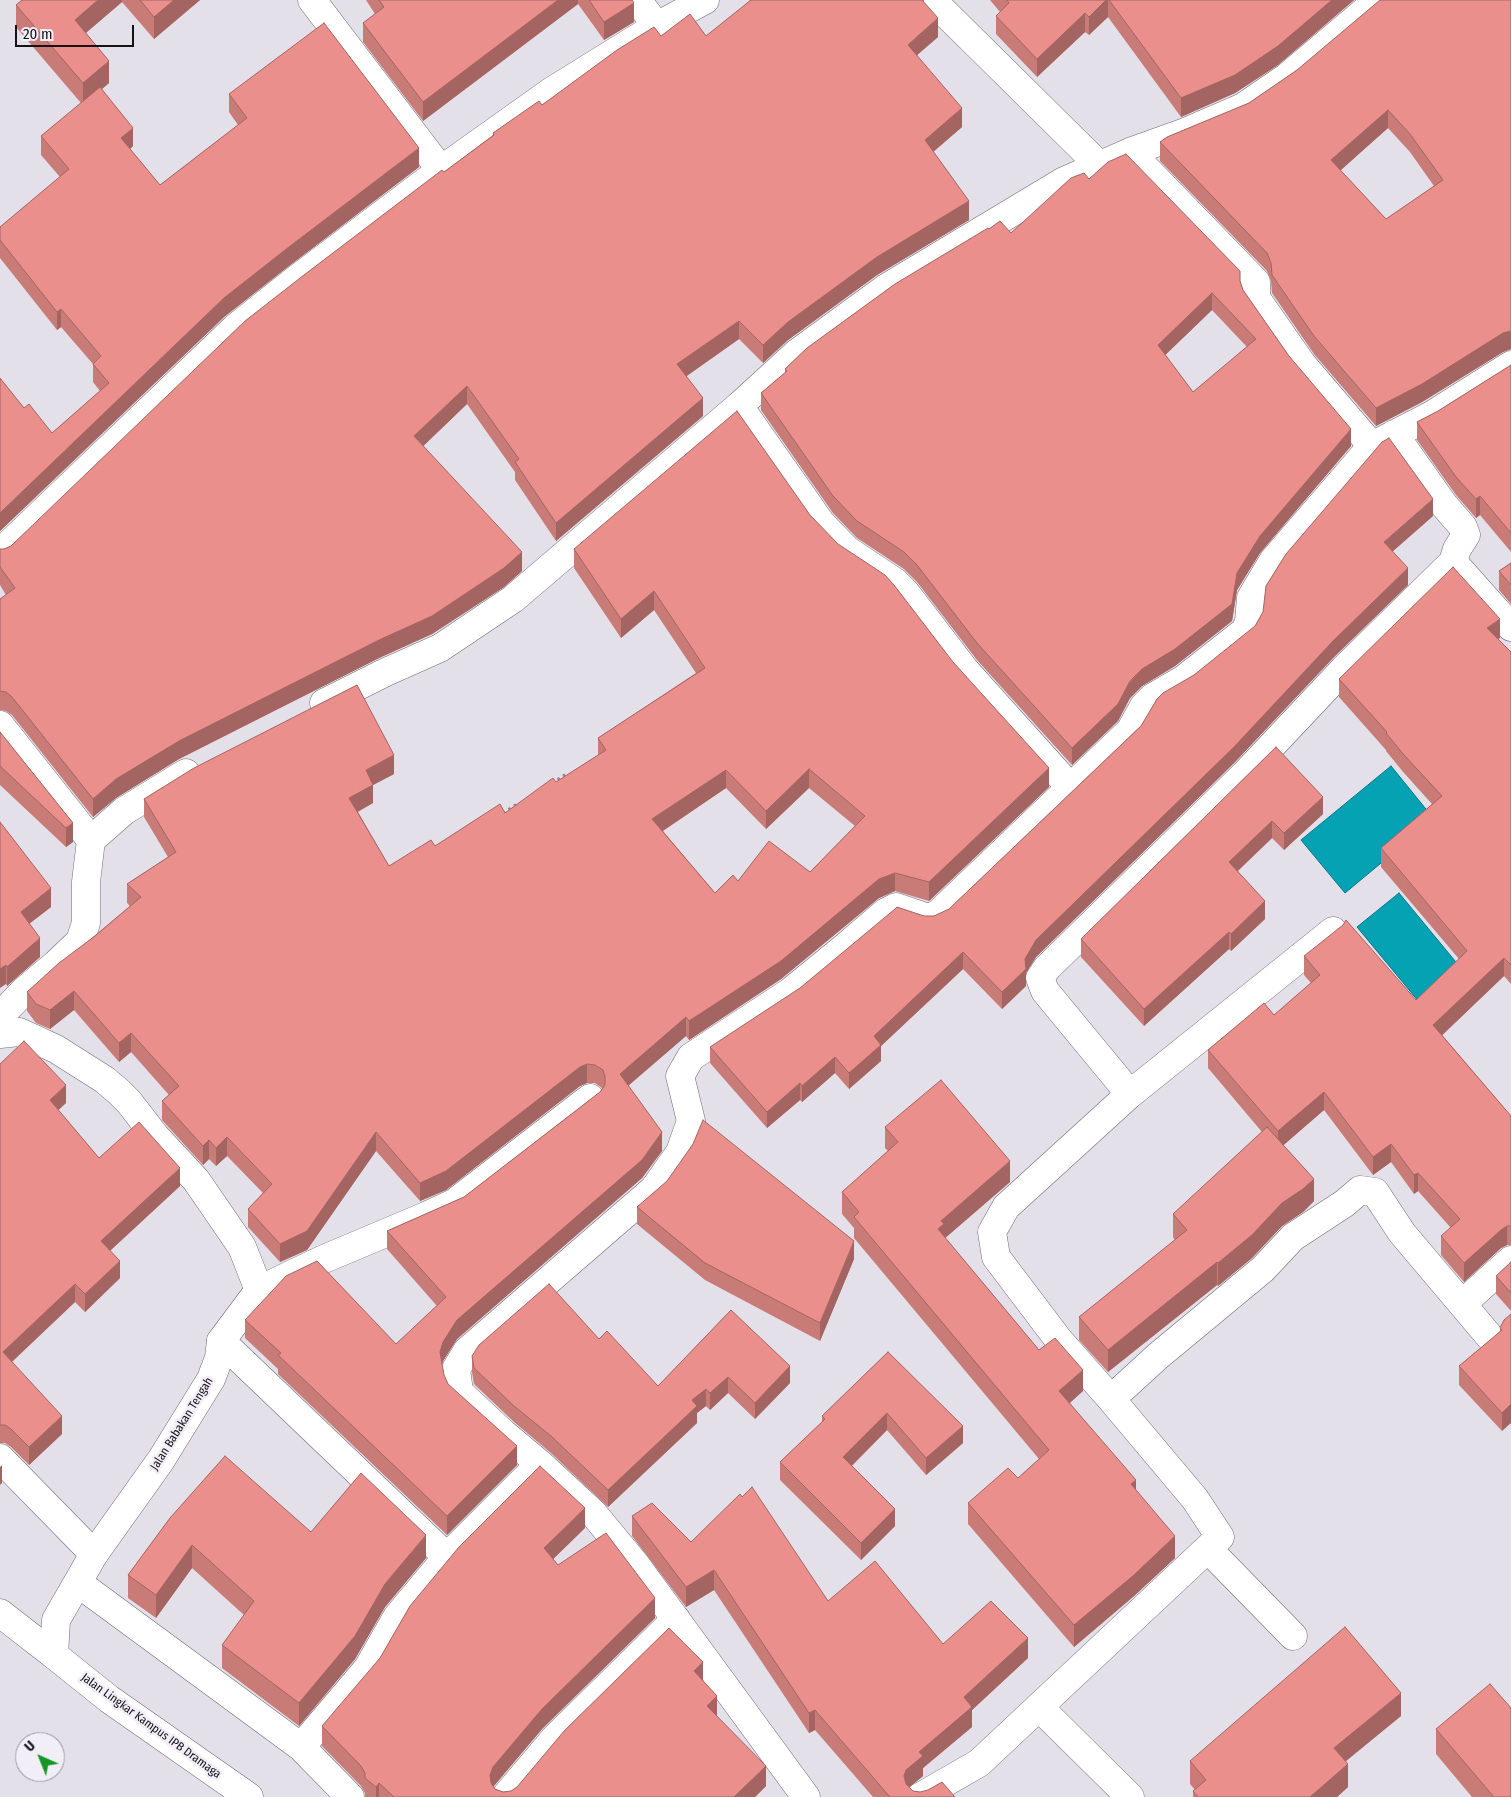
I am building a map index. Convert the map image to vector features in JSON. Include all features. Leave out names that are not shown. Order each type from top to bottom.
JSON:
[{"type":"street","points":[[312,0],[441,170]]},
{"type":"street","points":[[638,0],[657,26]]},
{"type":"street","points":[[0,553],[235,328],[362,229],[552,91],[657,26],[705,0]]},
{"type":"street","points":[[932,0],[1100,166]]},
{"type":"street","points":[[299,716],[386,672],[440,648],[513,599],[798,354],[886,288],[1064,181],[1130,152],[1183,133],[1243,106],[1286,77],[1378,0]]},
{"type":"street","points":[[1130,152],[1256,282],[1256,298],[1302,364],[1383,440],[1444,505],[1463,527],[1466,535],[1453,562],[1344,669],[1246,774],[1047,968],[1040,978],[1045,991],[1051,999],[1130,1094]]},
{"type":"street","points":[[806,1797],[636,1565],[593,1513],[459,1392],[456,1369],[466,1351],[654,1189],[680,1152],[691,1121],[680,1076],[691,1058],[790,992],[886,912],[896,907],[928,918],[938,914],[1130,731],[1144,706],[1153,696],[1184,679],[1245,631],[1249,622],[1251,598],[1274,560],[1383,440],[1430,416],[1511,364]]},
{"type":"street","points":[[739,406],[821,523],[847,550],[895,582],[906,593],[966,670],[1071,788]]},
{"type":"street","points":[[1453,562],[1511,627]]},
{"type":"street","points":[[0,725],[91,840]]},
{"type":"street","points":[[0,1016],[24,991],[80,941],[86,923],[86,882],[91,840],[124,811],[186,773],[212,760]]},
{"type":"street","points":[[920,1797],[979,1763],[1220,1537],[1195,1499],[1058,1339],[996,1257],[992,1232],[1006,1207],[1130,1094],[1333,931]]},
{"type":"street","points":[[0,1034],[19,1032],[56,1049],[106,1080],[119,1092],[156,1137],[196,1180],[242,1246],[259,1290],[331,1256],[454,1203],[590,1098]]},
{"type":"street","points":[[1111,1399],[1158,1356],[1263,1270],[1293,1237],[1345,1203],[1360,1190],[1375,1192],[1402,1233],[1489,1336]]},
{"type":"street","points":[[1462,1304],[1511,1260]]},
{"type":"street","name":"Jalan Babakan Tengah","points":[[54,1655],[56,1620],[94,1554],[161,1460],[211,1379],[219,1358],[221,1341],[259,1290]]},
{"type":"street","points":[[221,1341],[447,1557]]},
{"type":"street","points":[[0,1458],[94,1554]]},
{"type":"street","points":[[301,1747],[368,1668],[397,1617],[447,1557],[540,1464]]},
{"type":"street","points":[[1208,1549],[1293,1636]]},
{"type":"street","points":[[78,1583],[301,1747],[350,1797]]},
{"type":"street","name":"Jalan Lingkar Kampus IPB Dramaga","points":[[0,1613],[109,1699],[240,1794]]},
{"type":"street","points":[[505,1797],[554,1739],[676,1619]]},
{"type":"street","points":[[1039,1707],[1130,1797]]},
{"type":"path","points":[[551,783],[568,773]]},
{"type":"path","points":[[501,814],[526,798]]},
{"type":"water","points":[[1391,766],[1434,819],[1345,893],[1301,840]]},
{"type":"water","points":[[1399,893],[1460,967],[1419,1002],[1357,927]]},
{"type":"building","points":[[22,0],[98,0],[75,20],[109,61],[83,83],[16,5]]},
{"type":"building","points":[[140,0],[174,0],[154,17]]},
{"type":"building","points":[[379,0],[558,0],[423,102],[363,23],[384,7]]},
{"type":"building","points":[[589,0],[632,0],[634,3],[604,22]]},
{"type":"building","points":[[751,0],[922,0],[938,18],[908,45],[962,108],[925,140],[969,201],[877,257],[788,322],[763,345],[739,321],[677,364],[703,398],[556,523],[515,462],[519,459],[467,386],[414,436],[522,552],[504,568],[432,616],[379,640],[179,741],[116,779],[93,799],[12,697],[6,692],[0,691],[0,599],[15,588],[0,567],[0,549],[11,546],[245,321],[442,170],[444,172],[494,135],[493,133],[539,101],[542,105],[617,50],[654,27],[661,36],[690,14],[706,36]]},
{"type":"building","points":[[1007,0],[1106,0],[1089,17],[1085,13],[1037,59],[996,16],[1009,3]]},
{"type":"building","points":[[1109,0],[1332,0],[1278,46],[1235,75],[1181,98]]},
{"type":"building","points":[[1380,0],[1511,0],[1511,331],[1503,333],[1422,384],[1376,408],[1314,336],[1272,275],[1271,263],[1267,253],[1160,142],[1167,137],[1249,103],[1297,70]],"holes":[[[1388,110],[1410,134],[1443,180],[1386,219],[1331,160]]]},
{"type":"building","points":[[324,23],[419,148],[224,298],[0,513],[0,378],[24,408],[29,404],[52,433],[109,383],[93,364],[101,356],[61,309],[57,312],[0,240],[0,227],[69,169],[41,136],[100,87],[133,128],[121,138],[160,185],[247,118],[229,94]]},
{"type":"building","points":[[1126,154],[1240,271],[1240,281],[1243,290],[1289,356],[1351,429],[1260,536],[1237,573],[1232,604],[1175,649],[1142,669],[1130,681],[1118,704],[1072,748],[977,643],[917,565],[904,552],[857,521],[833,496],[761,393],[787,371],[785,369],[807,348],[895,284],[1000,221],[1011,233],[1071,178],[1084,173],[1089,179],[1108,162]],"holes":[[[1212,293],[1256,339],[1193,392],[1158,345]]]},
{"type":"building","points":[[1511,365],[1511,533],[1480,496],[1476,499],[1456,477],[1417,422]]},
{"type":"building","points":[[737,411],[810,515],[838,544],[885,575],[953,662],[1049,768],[929,882],[895,873],[879,879],[781,961],[689,1021],[686,1017],[620,1074],[662,1132],[642,1160],[457,1320],[443,1342],[440,1352],[444,1375],[448,1384],[517,1446],[447,1516],[278,1355],[281,1353],[245,1320],[286,1276],[317,1261],[396,1344],[446,1297],[387,1231],[464,1197],[600,1092],[605,1085],[603,1070],[595,1065],[587,1064],[580,1067],[446,1171],[420,1183],[376,1132],[307,1231],[280,1244],[248,1209],[272,1184],[227,1137],[216,1148],[209,1140],[203,1146],[162,1101],[179,1086],[131,1033],[119,1043],[74,991],[50,1010],[36,1004],[27,992],[59,963],[95,936],[141,897],[127,884],[176,852],[144,799],[194,768],[357,685],[394,755],[366,770],[373,785],[349,798],[389,866],[431,840],[435,846],[500,804],[505,813],[553,778],[556,782],[606,750],[598,738],[705,668],[654,591],[621,619],[574,549]],"holes":[[[809,769],[865,816],[810,872],[769,841],[738,881],[733,875],[715,893],[652,819],[726,770],[766,811]]]},
{"type":"building","points":[[1389,438],[1433,499],[1384,542],[1408,568],[1333,641],[1234,747],[1036,940],[1025,959],[1026,969],[1002,992],[963,952],[874,1036],[881,1045],[849,1073],[835,1057],[802,1086],[800,1083],[767,1112],[710,1047],[800,988],[897,907],[924,916],[934,916],[949,909],[1141,726],[1157,699],[1163,693],[1194,675],[1255,626],[1263,612],[1266,586],[1286,554],[1382,442]]},
{"type":"building","points":[[1511,563],[1511,585],[1499,571]]},
{"type":"building","points":[[1453,567],[1500,619],[1487,628],[1511,652],[1511,965],[1504,958],[1433,1025],[1511,1116],[1511,1226],[1501,1230],[1464,1263],[1441,1236],[1460,1219],[1418,1173],[1414,1175],[1391,1144],[1373,1157],[1324,1092],[1278,1131],[1208,1050],[1264,1003],[1274,1015],[1320,975],[1304,956],[1343,925],[1346,920],[1416,1000],[1467,951],[1381,848],[1442,796],[1339,679]]},
{"type":"building","points":[[0,732],[73,823],[66,828],[0,766]]},
{"type":"building","points":[[1276,747],[1323,797],[1284,833],[1272,821],[1229,862],[1265,901],[1231,934],[1229,932],[1144,1009],[1081,939]]},
{"type":"building","points":[[0,822],[51,888],[21,912],[40,938],[7,967],[6,965],[0,969]]},
{"type":"building","points":[[24,1041],[66,1085],[50,1100],[99,1158],[139,1122],[180,1168],[101,1241],[120,1261],[85,1294],[75,1284],[3,1352],[62,1416],[29,1447],[11,1429],[5,1425],[0,1425],[0,1064]]},
{"type":"building","points":[[941,1080],[1010,1161],[941,1221],[944,1224],[938,1229],[1039,1350],[1055,1338],[1083,1370],[1059,1391],[1136,1480],[1131,1484],[1175,1536],[1134,1575],[1074,1625],[968,1503],[1008,1468],[1018,1478],[1049,1450],[854,1217],[859,1212],[842,1192],[898,1142],[885,1127]]},
{"type":"building","points":[[703,1120],[854,1241],[820,1323],[705,1263],[637,1207],[667,1181],[693,1144]]},
{"type":"building","points":[[1267,1127],[1314,1179],[1282,1203],[1252,1235],[1108,1350],[1079,1317],[1187,1230],[1173,1214]]},
{"type":"building","points":[[1511,1262],[1511,1293],[1496,1276]]},
{"type":"building","points":[[549,1284],[599,1339],[607,1331],[658,1386],[731,1310],[790,1366],[755,1403],[728,1377],[710,1393],[706,1389],[692,1400],[697,1406],[608,1490],[551,1436],[514,1406],[474,1368],[472,1356],[479,1345]]},
{"type":"building","points":[[1511,1314],[1511,1404],[1502,1413],[1459,1366],[1502,1330],[1500,1328],[1504,1320]]},
{"type":"building","points":[[888,1352],[963,1426],[926,1458],[887,1413],[843,1457],[895,1509],[861,1543],[780,1462],[825,1419],[822,1416]]},
{"type":"building","points":[[225,1456],[311,1532],[361,1473],[426,1535],[385,1584],[355,1636],[299,1703],[222,1645],[254,1601],[192,1545],[156,1595],[128,1575],[170,1518]]},
{"type":"building","points":[[540,1466],[585,1508],[544,1548],[558,1565],[606,1533],[655,1598],[542,1709],[493,1767],[490,1775],[491,1783],[495,1789],[503,1792],[511,1791],[517,1787],[565,1730],[669,1628],[703,1662],[694,1671],[717,1696],[707,1706],[766,1766],[734,1797],[394,1797],[379,1783],[376,1787],[365,1778],[365,1773],[361,1766],[322,1726],[380,1658],[410,1606],[459,1547]]},
{"type":"building","points":[[752,1487],[828,1601],[875,1561],[943,1644],[991,1601],[1028,1638],[964,1697],[972,1707],[919,1752],[923,1756],[906,1770],[904,1776],[906,1784],[913,1791],[928,1790],[942,1782],[955,1797],[890,1797],[815,1710],[809,1713],[714,1570],[686,1587],[632,1516],[652,1503],[691,1542],[740,1494],[742,1497]]},
{"type":"building","points":[[1345,1627],[1401,1693],[1334,1748],[1348,1764],[1310,1797],[1198,1797],[1193,1791],[1206,1780],[1190,1761]]},
{"type":"building","points":[[1490,1684],[1511,1708],[1511,1797],[1494,1797],[1436,1729]]}]
